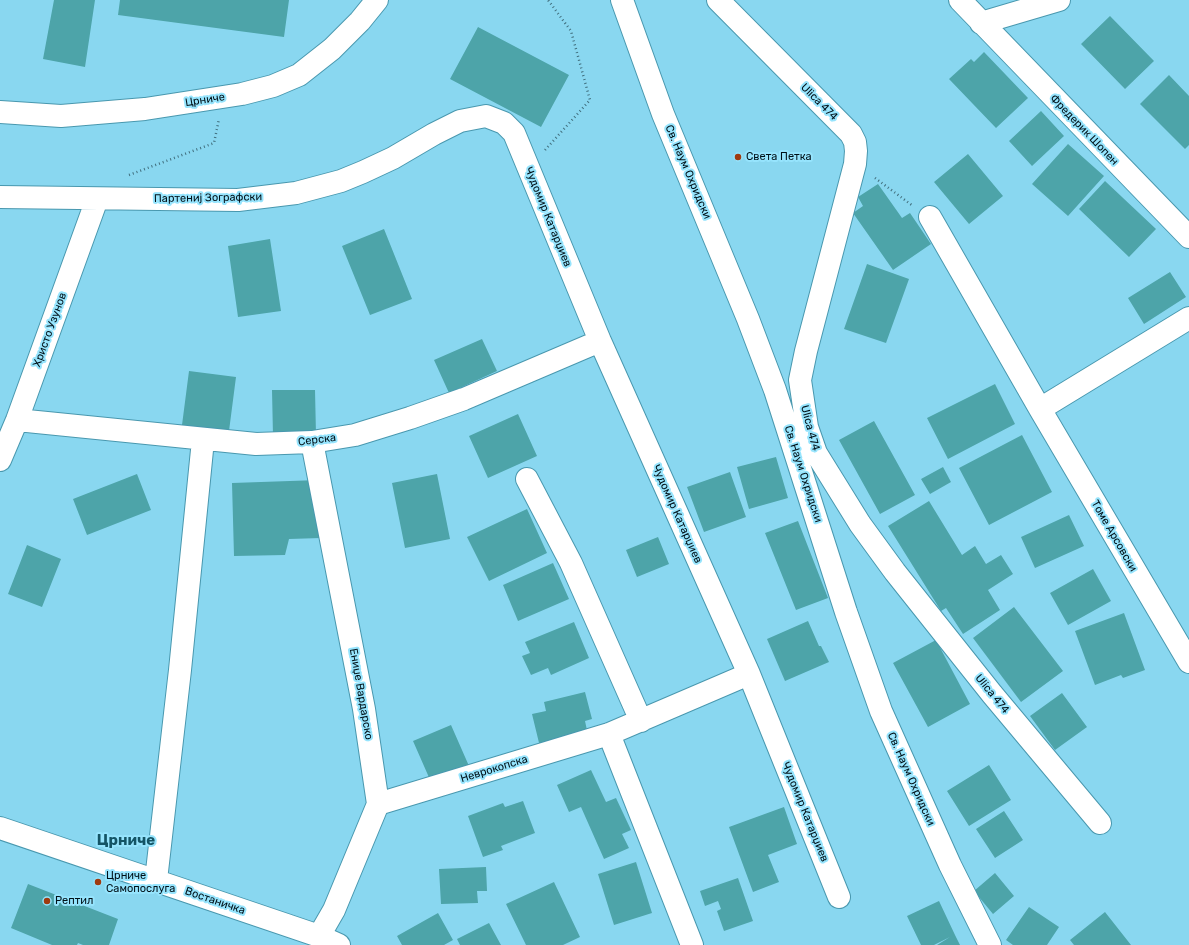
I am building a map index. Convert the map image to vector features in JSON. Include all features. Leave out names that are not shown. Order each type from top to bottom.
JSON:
[{"type":"street","name":"Црниче","points":[[0,112],[62,116],[145,109],[225,97],[273,86],[299,75],[332,49],[360,21],[377,0]]},
{"type":"street","name":"Св. Наум Охридски","points":[[622,0],[663,114],[748,319],[775,390],[846,612],[881,712],[950,865],[990,945]]},
{"type":"street","name":"Ulica 474","points":[[718,0],[851,134],[856,151],[800,380],[807,427],[816,453],[860,524],[895,572],[992,694],[1100,823]]},
{"type":"street","name":"Фредерик Шопен","points":[[960,0],[1189,236]]},
{"type":"street","points":[[981,23],[1059,0]]},
{"type":"street","name":"Партениј Зографски","points":[[0,196],[97,199],[238,200],[296,193],[341,181],[363,172],[393,158],[444,129],[469,118],[486,116],[498,119],[509,126],[514,133]]},
{"type":"street","name":"Чудомир Катарџиев","points":[[514,133],[600,342],[749,674],[839,897]]},
{"type":"street","name":"Христо Узунов","points":[[0,460],[17,420],[97,199]]},
{"type":"street","name":"Томе Арсовски","points":[[930,217],[1040,409],[1189,662]]},
{"type":"street","points":[[1040,409],[1189,318]]},
{"type":"street","name":"Серска","points":[[17,420],[203,440],[256,444],[312,442],[355,435],[410,418],[478,394],[600,342]]},
{"type":"street","points":[[156,880],[180,670],[203,440]]},
{"type":"street","name":"Ениџе Вардарско","points":[[312,442],[364,709],[378,804]]},
{"type":"street","points":[[527,478],[571,563],[641,721]]},
{"type":"street","name":"Неврокопска","points":[[378,804],[609,734],[749,674]]},
{"type":"street","points":[[609,734],[692,945]]},
{"type":"street","points":[[319,936],[334,910],[378,804]]},
{"type":"street","name":"Востаничка","points":[[0,828],[319,936],[339,945]]},
{"type":"path","points":[[528,168],[590,100],[571,31],[548,0]]},
{"type":"path","points":[[128,176],[214,143],[225,97]]},
{"type":"path","points":[[854,164],[930,217]]},
{"type":"building","points":[[54,0],[95,0],[85,67],[43,59]]},
{"type":"building","points":[[120,0],[289,0],[284,37],[118,15]]},
{"type":"building","points":[[1110,16],[1154,61],[1125,89],[1081,44]]},
{"type":"building","points":[[478,27],[569,75],[541,127],[450,79]]},
{"type":"building","points":[[984,52],[1028,98],[996,128],[949,79],[971,59],[974,62]]},
{"type":"building","points":[[1169,75],[1189,96],[1189,145],[1185,149],[1140,104]]},
{"type":"building","points":[[1041,111],[1064,136],[1032,166],[1009,141]]},
{"type":"building","points":[[1068,144],[1104,176],[1068,216],[1032,184]]},
{"type":"building","points":[[968,154],[1003,196],[969,224],[934,182]]},
{"type":"building","points":[[1105,181],[1156,229],[1129,257],[1079,209]]},
{"type":"building","points":[[878,184],[902,218],[910,213],[931,244],[893,270],[853,213],[863,206],[858,197]]},
{"type":"building","points":[[384,229],[412,299],[370,315],[342,246]]},
{"type":"building","points":[[270,239],[281,311],[238,317],[228,246]]},
{"type":"building","points":[[867,264],[909,279],[886,343],[844,329]]},
{"type":"building","points":[[1170,272],[1186,297],[1144,324],[1128,298]]},
{"type":"building","points":[[482,339],[497,371],[449,393],[434,360]]},
{"type":"building","points":[[189,371],[236,377],[229,431],[182,425]]},
{"type":"building","points":[[995,384],[1015,424],[948,459],[927,418]]},
{"type":"building","points":[[272,390],[315,390],[316,435],[273,436]]},
{"type":"building","points":[[518,414],[537,456],[488,478],[469,436]]},
{"type":"building","points":[[874,421],[915,495],[880,514],[839,440]]},
{"type":"building","points":[[1022,435],[1052,492],[989,525],[959,468]]},
{"type":"building","points":[[776,457],[788,498],[749,509],[737,467]]},
{"type":"building","points":[[943,467],[951,482],[930,494],[921,479]]},
{"type":"building","points":[[730,472],[746,517],[704,532],[687,487]]},
{"type":"building","points":[[137,474],[151,510],[87,535],[73,499]]},
{"type":"building","points":[[437,474],[450,539],[405,548],[392,483]]},
{"type":"building","points":[[319,480],[321,538],[289,539],[285,555],[234,556],[232,483]]},
{"type":"building","points":[[929,501],[962,555],[975,546],[986,564],[1001,555],[1013,574],[988,590],[1000,610],[963,634],[946,608],[941,611],[888,526]]},
{"type":"building","points":[[527,509],[547,553],[489,581],[467,537]]},
{"type":"building","points":[[1069,515],[1084,546],[1035,568],[1021,537]]},
{"type":"building","points":[[798,521],[828,598],[796,610],[765,533]]},
{"type":"building","points":[[658,537],[669,564],[637,577],[626,550]]},
{"type":"building","points":[[27,545],[61,559],[42,607],[8,594]]},
{"type":"building","points":[[553,563],[569,599],[518,621],[503,585]]},
{"type":"building","points":[[1093,569],[1111,601],[1068,625],[1050,593]]},
{"type":"building","points":[[1014,607],[1063,671],[1021,702],[973,638]]},
{"type":"building","points":[[1124,613],[1145,670],[1123,678],[1121,675],[1095,685],[1075,631]]},
{"type":"building","points":[[808,621],[819,646],[821,646],[829,662],[785,681],[767,639]]},
{"type":"building","points":[[574,622],[589,658],[551,675],[548,668],[531,675],[522,656],[530,653],[525,642]]},
{"type":"building","points":[[936,640],[970,704],[928,727],[893,663]]},
{"type":"building","points":[[585,692],[592,719],[585,721],[588,735],[540,747],[532,714],[546,711],[544,702]]},
{"type":"building","points":[[1062,693],[1087,727],[1055,750],[1030,716]]},
{"type":"building","points":[[451,725],[469,766],[431,782],[413,741]]},
{"type":"building","points":[[989,765],[1011,800],[969,826],[947,791]]},
{"type":"building","points":[[591,770],[606,802],[616,798],[631,830],[622,834],[629,848],[604,859],[581,807],[569,812],[557,785]]},
{"type":"building","points":[[523,801],[535,833],[501,846],[503,850],[483,857],[468,816],[503,803],[505,807]]},
{"type":"building","points":[[784,807],[797,844],[768,855],[779,882],[753,892],[729,827]]},
{"type":"building","points":[[1004,811],[1023,840],[995,858],[976,829]]},
{"type":"building","points":[[636,862],[652,913],[614,925],[598,874]]},
{"type":"building","points":[[486,867],[487,891],[477,891],[478,903],[441,904],[439,869]]},
{"type":"building","points":[[995,873],[1014,896],[993,914],[974,891]]},
{"type":"building","points":[[738,878],[753,921],[724,931],[717,911],[721,909],[718,901],[705,906],[700,891]]},
{"type":"building","points":[[554,882],[580,937],[563,945],[526,945],[506,904]]},
{"type":"building","name":"Рептил","points":[[28,884],[118,919],[109,945],[83,945],[78,943],[77,945],[52,945],[11,928]]},
{"type":"building","points":[[939,901],[960,945],[937,945],[950,937],[934,945],[921,945],[907,916]]},
{"type":"building","points":[[1029,907],[1059,927],[1047,945],[1013,945],[1006,940]]},
{"type":"building","points":[[1105,912],[1131,945],[1074,945],[1070,940]]},
{"type":"building","points":[[438,913],[453,940],[444,945],[402,945],[397,936]]},
{"type":"building","points":[[489,923],[501,945],[460,945],[457,939]]},
{"type":"place","name":"Света Петка","points":[[738,157]]},
{"type":"place","name":"Црниче Самопослуга","points":[[98,882]]},
{"type":"place","name":"Рептил","points":[[47,901]]},
{"type":"district","name":"Црниче","points":[[126,841]]}]
